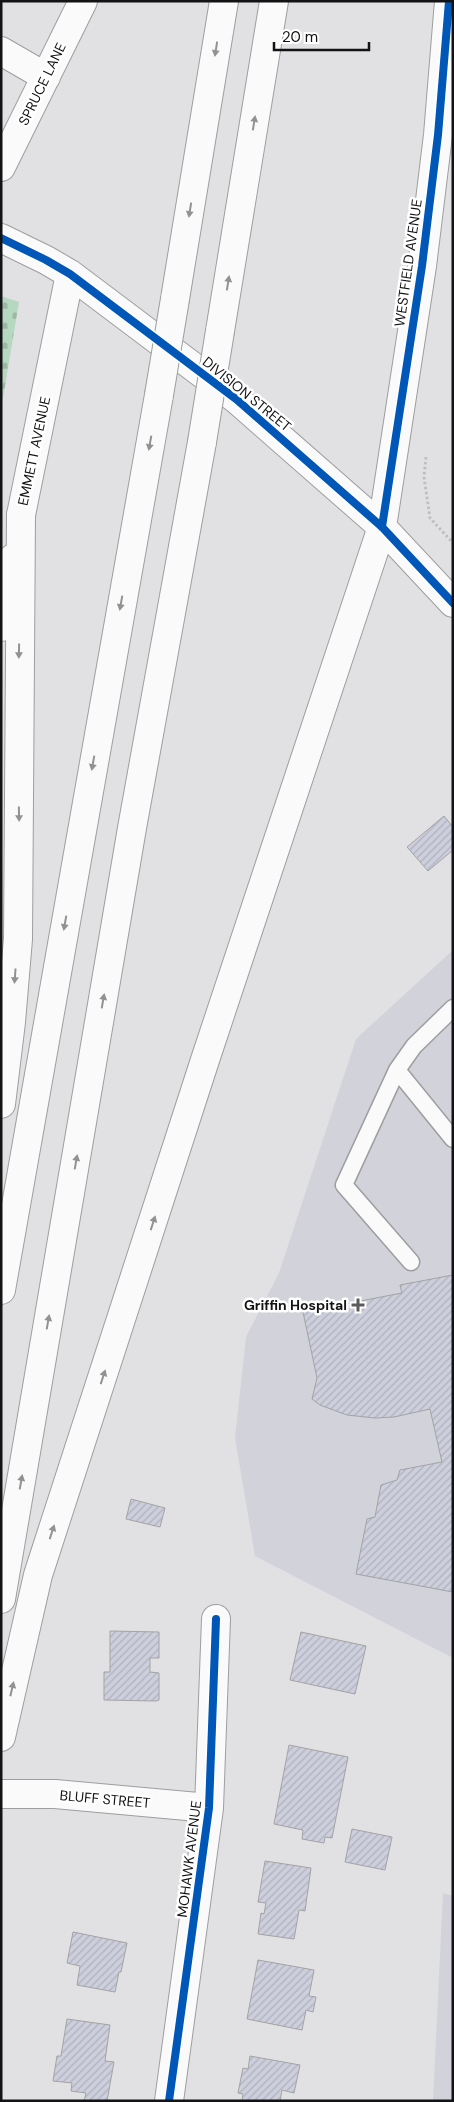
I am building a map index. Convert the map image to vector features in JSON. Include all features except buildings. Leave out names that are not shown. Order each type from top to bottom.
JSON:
[{"type":"main road","name":"SPRUCE LANE","points":[[1,167],[83,1]]},
{"type":"main road","points":[[1,1290],[159,395],[224,1]]},
{"type":"main road","points":[[1,1599],[132,828],[202,442],[274,1]]},
{"type":"main road","name":"WESTFIELD AVENUE","points":[[1,1737],[38,1575],[205,1060],[382,527],[422,266],[438,135],[450,5]]},
{"type":"main road","points":[[1,51],[46,77]]},
{"type":"main road","name":"DIVISION STREET","points":[[1,238],[70,274],[236,399],[382,527],[453,602]]},
{"type":"main road","name":"EMMETT AVENUE","points":[[1,628],[21,515],[70,274]]},
{"type":"main road","points":[[1,1104],[11,1022],[18,939],[21,515]]},
{"type":"main road","name":"MOHAWK AVENUE","points":[[169,2101],[209,1808],[216,1619]]},
{"type":"main road","name":"BLUFF STREET","points":[[1,1794],[55,1794],[209,1808]]},
{"type":"lane","points":[[411,1262],[344,1185],[397,1070],[414,1046],[453,1008]]},
{"type":"lane","points":[[397,1070],[453,1139]]},
{"type":"shaded area","name":"Griffin Hospital","points":[[453,950],[453,1658],[255,1556],[235,1438],[246,1337],[279,1273],[356,1039]]},
{"type":"shaded area","points":[[443,1893],[453,1896],[453,2101],[433,2101]]},
{"type":"green space","points":[[1,296],[19,302],[1,410]]},
{"type":"cycle path","points":[[382,527],[422,266],[438,135],[449,1]]},
{"type":"cycle path","points":[[1,238],[70,274],[236,399],[382,527],[453,603]]},
{"type":"cycle path","points":[[169,2101],[209,1808],[216,1619]]},
{"type":"place","name":"Griffin Hospital","points":[[358,1305]]}]
